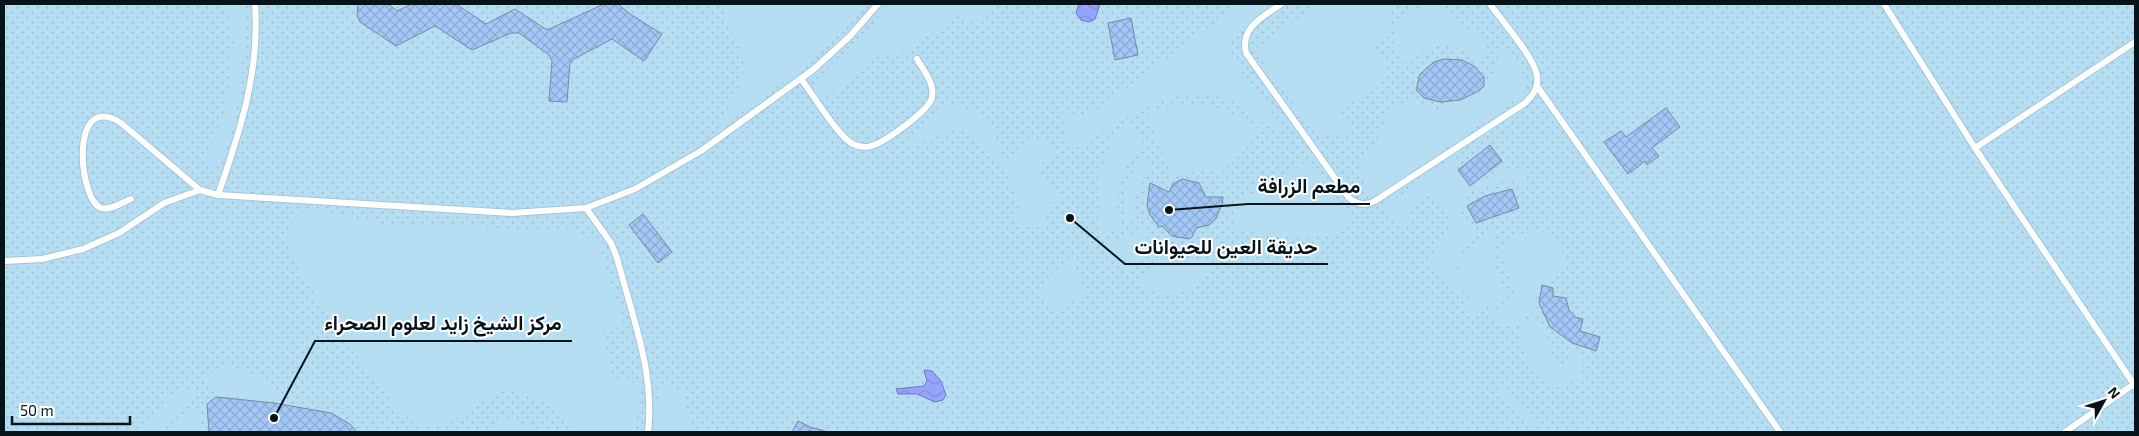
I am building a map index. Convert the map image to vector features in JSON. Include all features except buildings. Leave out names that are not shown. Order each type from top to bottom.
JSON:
[{"type":"lane","points":[[218,195],[242,126],[249,94],[257,36],[255,4]]},
{"type":"lane","points":[[131,199],[107,209],[94,202],[83,168],[81,149],[82,141],[90,125],[101,118],[108,117],[121,123],[200,190],[218,195],[504,213],[586,208],[634,189],[701,151],[801,79],[833,52],[878,4]]},
{"type":"lane","points":[[1281,4],[1250,27],[1245,40],[1246,54],[1349,198],[1360,204],[1375,201],[1525,103],[1537,86]]},
{"type":"lane","points":[[1490,4],[1534,66],[1537,86],[1780,432]]},
{"type":"lane","points":[[1884,4],[1975,148],[2135,385],[2065,432]]},
{"type":"lane","points":[[1975,148],[2135,42]]},
{"type":"lane","points":[[801,79],[844,138],[855,146],[869,147],[920,113],[930,104],[932,84],[917,59]]},
{"type":"lane","points":[[4,261],[42,259],[83,249],[119,233],[164,203],[200,190]]},
{"type":"lane","points":[[586,208],[611,243],[617,258],[648,373],[650,408],[648,432]]},
{"type":"shaded area","points":[[4,4],[2135,4],[2135,432],[4,432]]},
{"type":"shaded area","points":[[226,4],[243,4],[244,38],[242,63],[239,90],[228,140],[221,157],[213,165],[205,163],[226,105],[234,39]]},
{"type":"shaded area","points":[[722,4],[861,4],[833,40],[811,62],[722,127],[717,124],[735,96],[742,76],[743,66],[742,55],[726,20]]},
{"type":"shaded area","points":[[892,4],[990,4],[988,13],[980,21],[973,22],[958,16],[902,53],[890,57],[871,57],[836,90],[822,97],[816,89],[816,85],[822,75],[835,60],[864,39],[882,12]]},
{"type":"shaded area","points":[[1240,4],[1274,4],[1233,33],[1228,47],[1234,63],[1285,129],[1275,131],[1238,105],[1215,97],[1194,94],[1154,103],[1117,123],[1080,147],[1073,147],[1068,144],[1061,115],[1063,111],[1083,115],[1101,107]]},
{"type":"shaded area","points":[[1317,4],[1389,4],[1391,11],[1392,23],[1390,34],[1375,46],[1384,60],[1387,74],[1378,88],[1337,110],[1346,120],[1348,126],[1347,134],[1343,137],[1314,131],[1254,50]]},
{"type":"shaded area","points":[[1431,4],[1450,11],[1468,30],[1482,34],[1487,39],[1487,50],[1479,60],[1458,49],[1440,46],[1424,52],[1405,67],[1393,47],[1396,31],[1399,24],[1409,13]]},
{"type":"shaded area","points":[[1501,43],[1523,74],[1524,88],[1522,95],[1374,198],[1369,198],[1360,164],[1377,143],[1390,113],[1396,106],[1410,101],[1424,105],[1438,116],[1449,104],[1474,94],[1492,76],[1498,61]]},
{"type":"shaded area","points":[[1192,104],[1230,112],[1247,120],[1263,131],[1221,174],[1202,170],[1173,177],[1146,114],[1176,105]]},
{"type":"shaded area","points":[[949,105],[963,108],[983,119],[993,131],[1000,152],[1006,159],[1012,157],[1039,138],[1045,139],[1051,144],[1054,155],[1041,164],[1038,171],[1043,179],[1060,193],[1059,197],[1047,208],[1044,227],[1009,227],[1017,218],[1019,205],[1014,190],[996,158],[972,136],[961,131],[949,131],[914,147],[908,139],[939,109]]},
{"type":"shaded area","points":[[1131,121],[1144,145],[1129,163],[1120,183],[1117,205],[1120,229],[1100,234],[1099,188],[1105,158],[1119,132]]},
{"type":"shaded area","points":[[1145,156],[1151,165],[1137,190],[1135,210],[1137,219],[1128,223],[1125,204],[1130,179]]},
{"type":"shaded area","points":[[1453,156],[1458,160],[1457,172],[1469,187],[1507,168],[1524,172],[1529,184],[1507,182],[1484,186],[1466,198],[1461,207],[1461,219],[1469,228],[1478,233],[1462,253],[1458,262],[1457,272],[1462,291],[1476,312],[1473,315],[1432,263],[1436,249],[1450,227],[1448,216],[1437,199],[1430,191],[1417,202],[1403,227],[1386,206]]},
{"type":"shaded area","points":[[1307,160],[1353,223],[1340,231],[1311,237],[1280,236],[1234,230],[1240,199],[1274,185]]},
{"type":"shaded area","points":[[325,211],[384,224],[524,229],[568,228],[578,231],[596,243],[601,252],[624,327],[602,330],[613,377],[642,385],[635,432],[580,432],[553,409],[535,398],[520,392],[507,391],[495,394],[484,400],[443,427],[424,425],[407,417],[361,363],[322,306],[294,259],[288,245],[288,231],[302,212]]},
{"type":"shaded area","points":[[1141,229],[1153,245],[1125,274],[1104,246]]},
{"type":"shaded area","points":[[1491,229],[1494,238],[1493,266],[1505,292],[1498,303],[1483,306],[1478,311],[1463,287],[1460,267],[1470,248]]},
{"type":"shaded area","points":[[1530,230],[1548,234],[1559,246],[1565,258],[1561,268],[1537,289],[1534,312],[1510,326],[1499,325],[1487,313],[1493,309],[1497,313],[1504,310],[1508,306],[1514,291],[1502,252],[1510,239]]},
{"type":"shaded area","points":[[1161,252],[1173,258],[1191,262],[1210,258],[1212,269],[1186,290],[1178,294],[1162,295],[1152,292],[1139,286]]},
{"type":"shaded area","points":[[1070,256],[1079,274],[1086,297],[1067,301],[1054,313],[1038,295],[1049,276]]},
{"type":"shaded area","points":[[1534,316],[1544,334],[1553,343],[1547,352],[1555,361],[1563,365],[1570,362],[1567,349],[1583,355],[1582,373],[1585,381],[1575,380],[1555,388],[1529,360],[1521,347],[1518,331],[1520,323]]},
{"type":"shaded area","points":[[229,367],[257,375],[284,402],[216,394],[205,383],[206,379],[210,373]]},
{"type":"shaded area","points":[[667,387],[689,390],[685,405],[687,415],[696,428],[682,432],[657,432],[656,418],[660,393],[661,389]]},
{"type":"shaded area","points":[[1501,387],[1529,414],[1538,432],[1530,432],[1526,419],[1506,401]]},
{"type":"shaded area","points":[[190,388],[195,388],[196,394],[162,432],[134,432],[158,411],[168,395],[178,394]]},
{"type":"shaded area","points":[[192,408],[202,414],[199,432],[170,432],[184,414]]},
{"type":"shaded area","points":[[501,421],[518,422],[541,432],[484,432]]},
{"type":"water","points":[[1079,4],[1100,4],[1095,19],[1089,22],[1081,20],[1076,13]]},
{"type":"water","points":[[924,370],[932,371],[941,381],[946,395],[943,400],[935,402],[917,394],[898,394],[896,389],[924,386],[927,381]]},
{"type":"place","name":"مطعم الزرافة","points":[[1169,210]]},
{"type":"place","name":"حديقة العين للحيوانات","points":[[1070,218]]},
{"type":"place","name":"مركز الشيخ زايد لعلوم الصحراء","points":[[274,418]]}]
